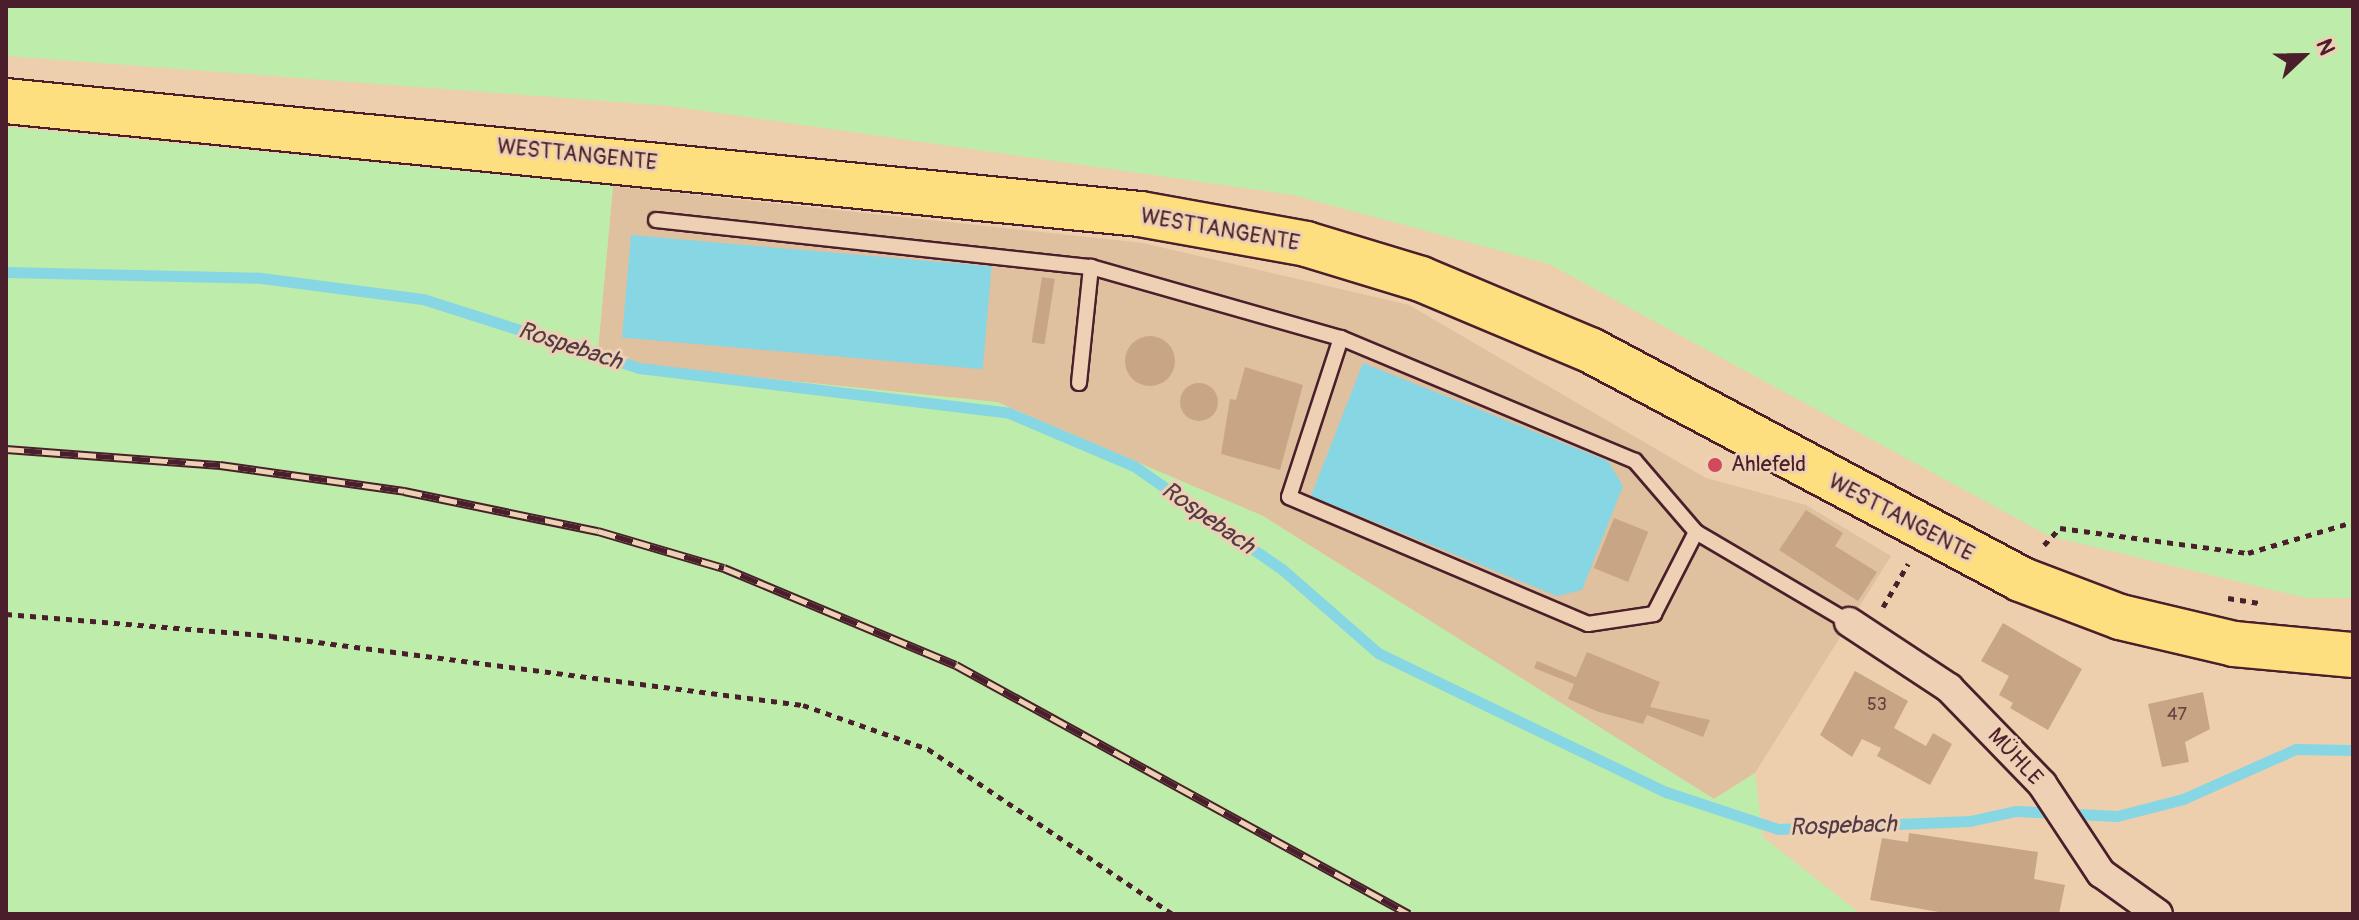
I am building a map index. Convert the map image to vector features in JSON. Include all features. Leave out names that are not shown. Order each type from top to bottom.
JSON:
[{"type":"main road","name":"WESTTANGENTE","points":[[6,101],[1140,214],[1306,244],[1421,279],[1590,350],[1925,535],[2035,585],[2120,617],[2234,644],[2353,655]]},
{"type":"street","name":"MÜHLE","points":[[1858,628],[1949,688],[2042,784],[2070,831],[2101,873],[2158,914]]},
{"type":"lane","points":[[656,220],[1091,267],[1341,338],[1635,461],[1696,532],[1858,628]]},
{"type":"lane","points":[[1079,383],[1091,267]]},
{"type":"lane","points":[[1341,338],[1289,497],[1588,624],[1654,614],[1696,532]]},
{"type":"path","points":[[2054,555],[2039,550],[2060,528],[2248,553],[2353,522]]},
{"type":"path","points":[[1858,628],[1911,560]]},
{"type":"path","points":[[2213,596],[2273,605]]},
{"type":"path","points":[[6,614],[671,682],[803,705],[928,749],[1173,914]]},
{"type":"shaded area","points":[[613,186],[1143,243],[1409,305],[1706,478],[1806,505],[1891,556],[1755,773],[1714,799],[1263,516],[997,402],[597,361]]},
{"type":"green space","points":[[6,6],[2353,6],[2353,598],[2306,598],[2049,536],[1549,264],[1293,195],[669,106],[6,56]]},
{"type":"green space","points":[[6,127],[613,186],[597,361],[997,402],[1263,516],[1714,799],[1755,773],[1763,837],[1861,914],[6,914]]},
{"type":"water","points":[[631,235],[992,267],[983,369],[622,338]]},
{"type":"water","points":[[1363,363],[1608,461],[1623,486],[1582,590],[1557,596],[1311,496]]},
{"type":"building","points":[[1042,277],[1055,279],[1045,344],[1032,342]]},
{"type":"building","points":[[1150,336],[1168,343],[1175,361],[1168,379],[1150,386],[1132,379],[1125,361],[1132,343]]},
{"type":"building","points":[[1245,367],[1303,385],[1280,470],[1221,454],[1230,399],[1236,400]]},
{"type":"building","points":[[1199,383],[1212,389],[1218,402],[1212,415],[1199,421],[1186,415],[1180,402],[1186,389]]},
{"type":"building","points":[[1806,510],[1843,533],[1835,546],[1877,572],[1858,601],[1779,550]]},
{"type":"building","points":[[1614,518],[1648,532],[1628,582],[1594,568]]},
{"type":"building","points":[[2003,623],[2082,669],[2048,730],[2010,708],[2013,703],[1999,695],[2009,676],[1981,661]]},
{"type":"building","points":[[1587,652],[1660,682],[1650,707],[1710,720],[1703,737],[1647,715],[1643,724],[1599,712],[1568,699],[1574,684],[1534,668],[1537,661],[1576,677]]},
{"type":"building","points":[[1855,671],[1908,701],[1894,728],[1926,746],[1933,733],[1952,744],[1930,785],[1877,756],[1881,748],[1862,739],[1852,757],[1820,735]]},
{"type":"building","points":[[2203,692],[2210,729],[2185,742],[2189,762],[2162,767],[2148,704]]},
{"type":"building","points":[[1909,833],[2038,852],[2034,879],[2065,885],[2059,914],[1950,914],[1870,900],[1882,838],[1908,842]]},
{"type":"waterway","name":"Rospebach","points":[[6,272],[261,278],[423,299],[639,368],[1009,413],[1134,466],[1283,570],[1378,653],[1666,792],[1778,829],[1970,821],[2016,811],[2117,816],[2183,799],[2296,749],[2353,750]]},
{"type":"railway","points":[[6,449],[220,465],[404,491],[598,531],[724,568],[956,665],[1409,914]]},
{"type":"place","name":"Ahlefeld","points":[[1715,465]]}]
